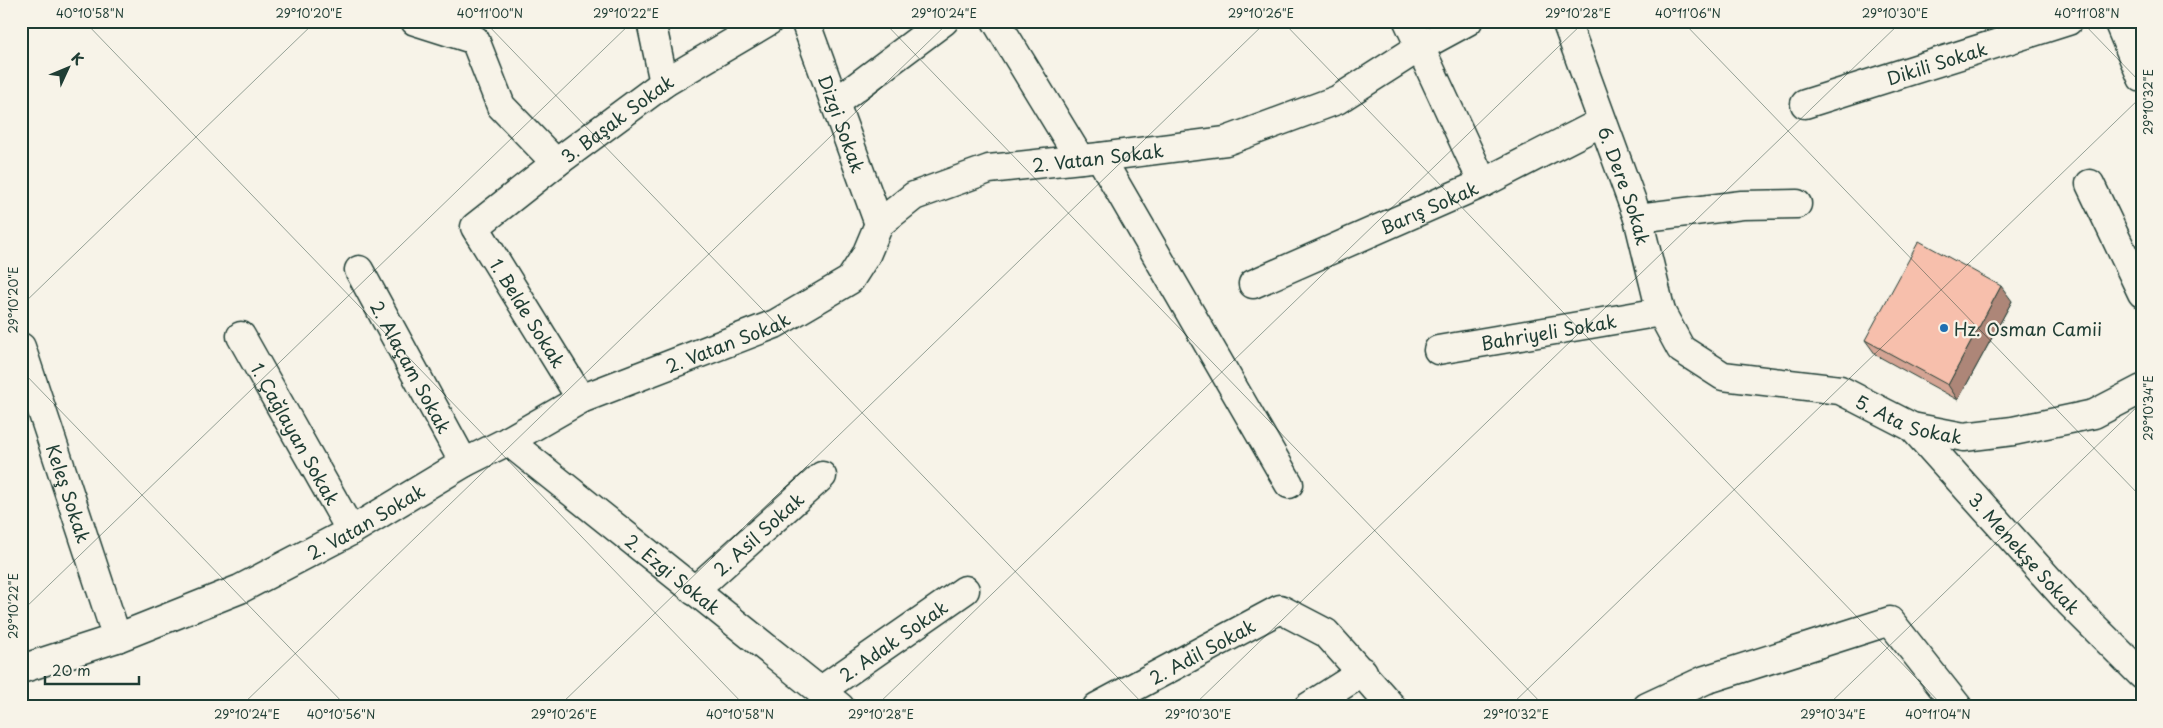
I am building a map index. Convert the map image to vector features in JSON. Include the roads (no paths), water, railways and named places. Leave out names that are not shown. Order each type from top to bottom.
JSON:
[{"type":"street","points":[[415,21],[476,30],[501,106],[556,163]]},
{"type":"street","points":[[651,21],[664,83]]},
{"type":"street","name":"3. Başak Sokak","points":[[475,227],[556,163],[664,83],[769,21]]},
{"type":"street","name":"Dizgi Sokak","points":[[805,21],[879,224]]},
{"type":"street","points":[[835,102],[944,21]]},
{"type":"street","points":[[996,21],[1090,158],[1289,484]]},
{"type":"street","points":[[1408,21],[1483,183]]},
{"type":"street","name":"2. Vatan Sokak","points":[[21,669],[117,638],[240,590],[351,531],[464,462],[508,441],[581,399],[775,324],[850,280],[866,255],[879,224],[914,196],[989,169],[1226,141],[1337,100],[1420,48],[1468,21]]},
{"type":"street","name":"6. Dere Sokak","points":[[1566,21],[1638,218],[1661,312],[1681,349]]},
{"type":"street","name":"Dikili Sokak","points":[[1805,104],[2068,21]]},
{"type":"street","points":[[2118,21],[2142,78]]},
{"type":"street","name":"Barış Sokak","points":[[1253,284],[1483,183],[1602,122]]},
{"type":"street","points":[[2090,184],[2142,293]]},
{"type":"street","points":[[1638,218],[1742,205],[1797,204]]},
{"type":"street","name":"1. Belde Sokak","points":[[475,227],[581,399]]},
{"type":"street","name":"2. Alaçam Sokak","points":[[359,270],[464,462]]},
{"type":"street","name":"Bahriyeli Sokak","points":[[1438,350],[1661,312]]},
{"type":"street","name":"1. Çağlayan Sokak","points":[[240,336],[351,531]]},
{"type":"street","name":"Keleş Sokak","points":[[21,347],[117,638]]},
{"type":"street","name":"5. Ata Sokak","points":[[1681,349],[1723,376],[1840,390],[1912,426],[1964,437],[2013,431],[2094,414],[2142,389]]},
{"type":"street","name":"3. Menekşe Sokak","points":[[1912,426],[2069,602],[2142,675]]},
{"type":"street","name":"2. Ezgi Sokak","points":[[508,441],[830,699]]},
{"type":"street","name":"2. Asil Sokak","points":[[694,591],[822,476]]},
{"type":"street","name":"2. Adak Sokak","points":[[830,699],[964,590]]},
{"type":"street","name":"2. Adil Sokak","points":[[1097,707],[1280,609],[1326,632],[1363,672]]},
{"type":"street","points":[[1647,707],[1705,680],[1890,621],[1958,707]]},
{"type":"street","points":[[1308,707],[1363,672],[1392,707]]},
{"type":"place","name":"Hz. Osman Camii","points":[[1944,328]]}]
